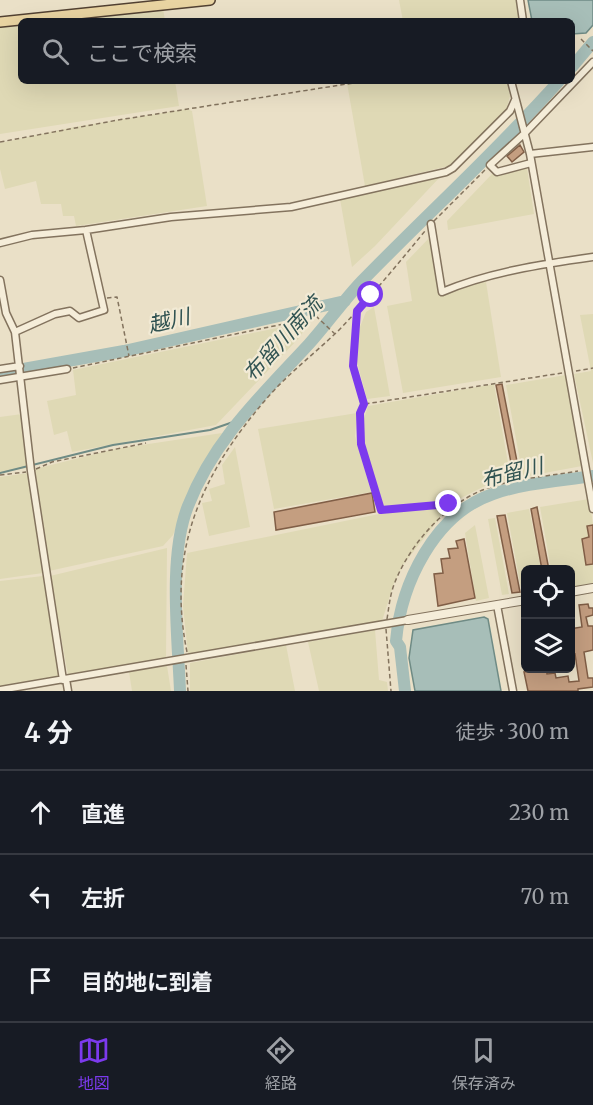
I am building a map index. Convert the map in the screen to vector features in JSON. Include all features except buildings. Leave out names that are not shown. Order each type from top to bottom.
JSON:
[{"type":"main road","points":[[38,18],[210,0]]},
{"type":"main road","points":[[0,22],[18,20]]},
{"type":"street","points":[[520,0],[523,18]]},
{"type":"street","points":[[575,80],[593,62]]},
{"type":"street","points":[[512,84],[530,154],[593,509]]},
{"type":"street","points":[[531,163],[497,172],[490,165],[571,84]]},
{"type":"street","points":[[0,243],[32,235],[86,230],[171,217],[291,207],[446,172],[516,103]]},
{"type":"street","points":[[530,154],[593,147]]},
{"type":"street","points":[[431,224],[442,292],[464,283],[549,263],[593,256]]},
{"type":"street","points":[[15,332],[55,314],[70,310],[79,318],[104,310],[86,230]]},
{"type":"street","points":[[0,285],[6,313],[15,332],[31,471],[68,691]]},
{"type":"street","points":[[0,369],[20,366]]},
{"type":"street","points":[[0,380],[21,379],[67,369]]},
{"type":"street","points":[[575,591],[593,588]]},
{"type":"street","points":[[0,690],[521,601]]},
{"type":"street","points":[[497,605],[513,691]]},
{"type":"path","points":[[581,39],[593,51]]},
{"type":"path","points":[[0,142],[117,120],[347,84]]},
{"type":"path","points":[[188,691],[183,633],[183,549],[190,524],[207,486],[234,439],[269,396],[335,334],[431,224],[490,165]]},
{"type":"path","points":[[103,299],[117,297],[129,357]]},
{"type":"path","points":[[357,311],[353,366],[364,404],[360,413],[361,444],[381,510],[459,505]]},
{"type":"path","points":[[67,369],[317,317],[335,334]]},
{"type":"path","points":[[364,404],[593,368]]},
{"type":"path","points":[[0,475],[31,471],[52,462],[146,443]]},
{"type":"path","points":[[391,691],[387,624],[395,583],[415,546],[434,524],[459,505],[491,487],[586,472]]},
{"type":"shaded area","points":[[399,0],[518,0],[521,18],[402,18]]},
{"type":"shaded area","points":[[163,8],[165,18],[67,18]]},
{"type":"shaded area","points":[[18,23],[18,84],[175,84],[179,106],[0,134],[0,26]]},
{"type":"shaded area","points":[[347,84],[508,84],[510,96],[506,111],[453,165],[365,186]]},
{"type":"shaded area","points":[[187,109],[192,111],[207,206],[76,226],[74,216],[63,216],[61,204],[41,204],[36,181],[5,189],[0,169],[0,143],[74,127]]},
{"type":"shaded area","points":[[527,168],[534,214],[448,230],[447,221],[492,174]]},
{"type":"shaded area","points":[[441,176],[375,246],[352,267],[340,199]]},
{"type":"shaded area","points":[[431,236],[442,295],[462,286],[486,282],[501,377],[403,393],[387,306],[412,301],[406,262]]},
{"type":"shaded area","points":[[374,307],[390,396],[367,399],[357,362],[356,347],[366,312]]},
{"type":"shaded area","points":[[593,314],[593,463],[574,374],[591,371],[580,315]]},
{"type":"shaded area","points":[[311,321],[298,339],[216,425],[72,452],[67,431],[54,435],[47,401],[76,395],[73,370]]},
{"type":"shaded area","points":[[566,375],[582,466],[523,477],[506,385]]},
{"type":"shaded area","points":[[494,384],[511,480],[485,486],[461,498],[384,507],[363,441],[362,425],[368,406]]},
{"type":"shaded area","points":[[357,413],[355,436],[371,492],[274,509],[258,429]]},
{"type":"shaded area","points":[[22,414],[28,468],[0,472],[0,417]]},
{"type":"shaded area","points":[[222,433],[194,481],[173,535],[163,546],[49,571],[35,469],[115,449]]},
{"type":"shaded area","points":[[235,447],[250,527],[209,536],[202,503],[212,501],[209,489],[225,484],[222,465]]},
{"type":"shaded area","points":[[28,473],[43,573],[0,579],[0,477]]},
{"type":"shaded area","points":[[589,499],[593,524],[593,583],[575,587],[575,565],[550,565],[540,507]]},
{"type":"shaded area","points":[[449,506],[403,565],[394,583],[382,621],[188,654],[183,606],[187,553],[379,514]]},
{"type":"shaded area","points":[[529,509],[540,565],[521,565],[521,588],[507,513]]},
{"type":"shaded area","points":[[495,518],[509,594],[502,595],[488,519]]},
{"type":"shaded area","points":[[475,525],[489,598],[476,601],[465,533]]},
{"type":"shaded area","points":[[167,548],[166,658],[68,675],[50,576]]},
{"type":"shaded area","points":[[43,576],[60,674],[57,678],[0,688],[0,581]]},
{"type":"shaded area","points":[[375,630],[379,680],[387,682],[388,691],[319,691],[308,642]]},
{"type":"shaded area","points":[[286,645],[295,691],[190,691],[190,663]]},
{"type":"shaded area","points":[[167,666],[171,691],[132,691],[129,672]]},
{"type":"water","points":[[528,0],[593,0],[593,25],[586,33],[575,34],[575,18],[531,18]]},
{"type":"water","points":[[484,617],[488,619],[501,691],[415,691],[409,658],[413,630]]},
{"type":"waterway","name":"布留川南流","points":[[575,63],[593,42]]},
{"type":"waterway","name":"布留川南流","points":[[180,691],[176,622],[178,549],[188,506],[211,460],[241,419],[309,344],[348,296],[556,84]]},
{"type":"waterway","name":"越川","points":[[0,373],[124,351],[345,301]]},
{"type":"waterway","points":[[0,473],[113,445],[210,430],[236,421]]},
{"type":"waterway","name":"布留川","points":[[405,691],[400,647],[396,641],[399,619],[413,575],[438,534],[454,517],[472,504],[493,494],[530,485],[593,476]]},
{"type":"route","points":[[371,295],[357,311],[353,366],[364,404],[360,413],[361,444],[381,510],[449,504]]}]
